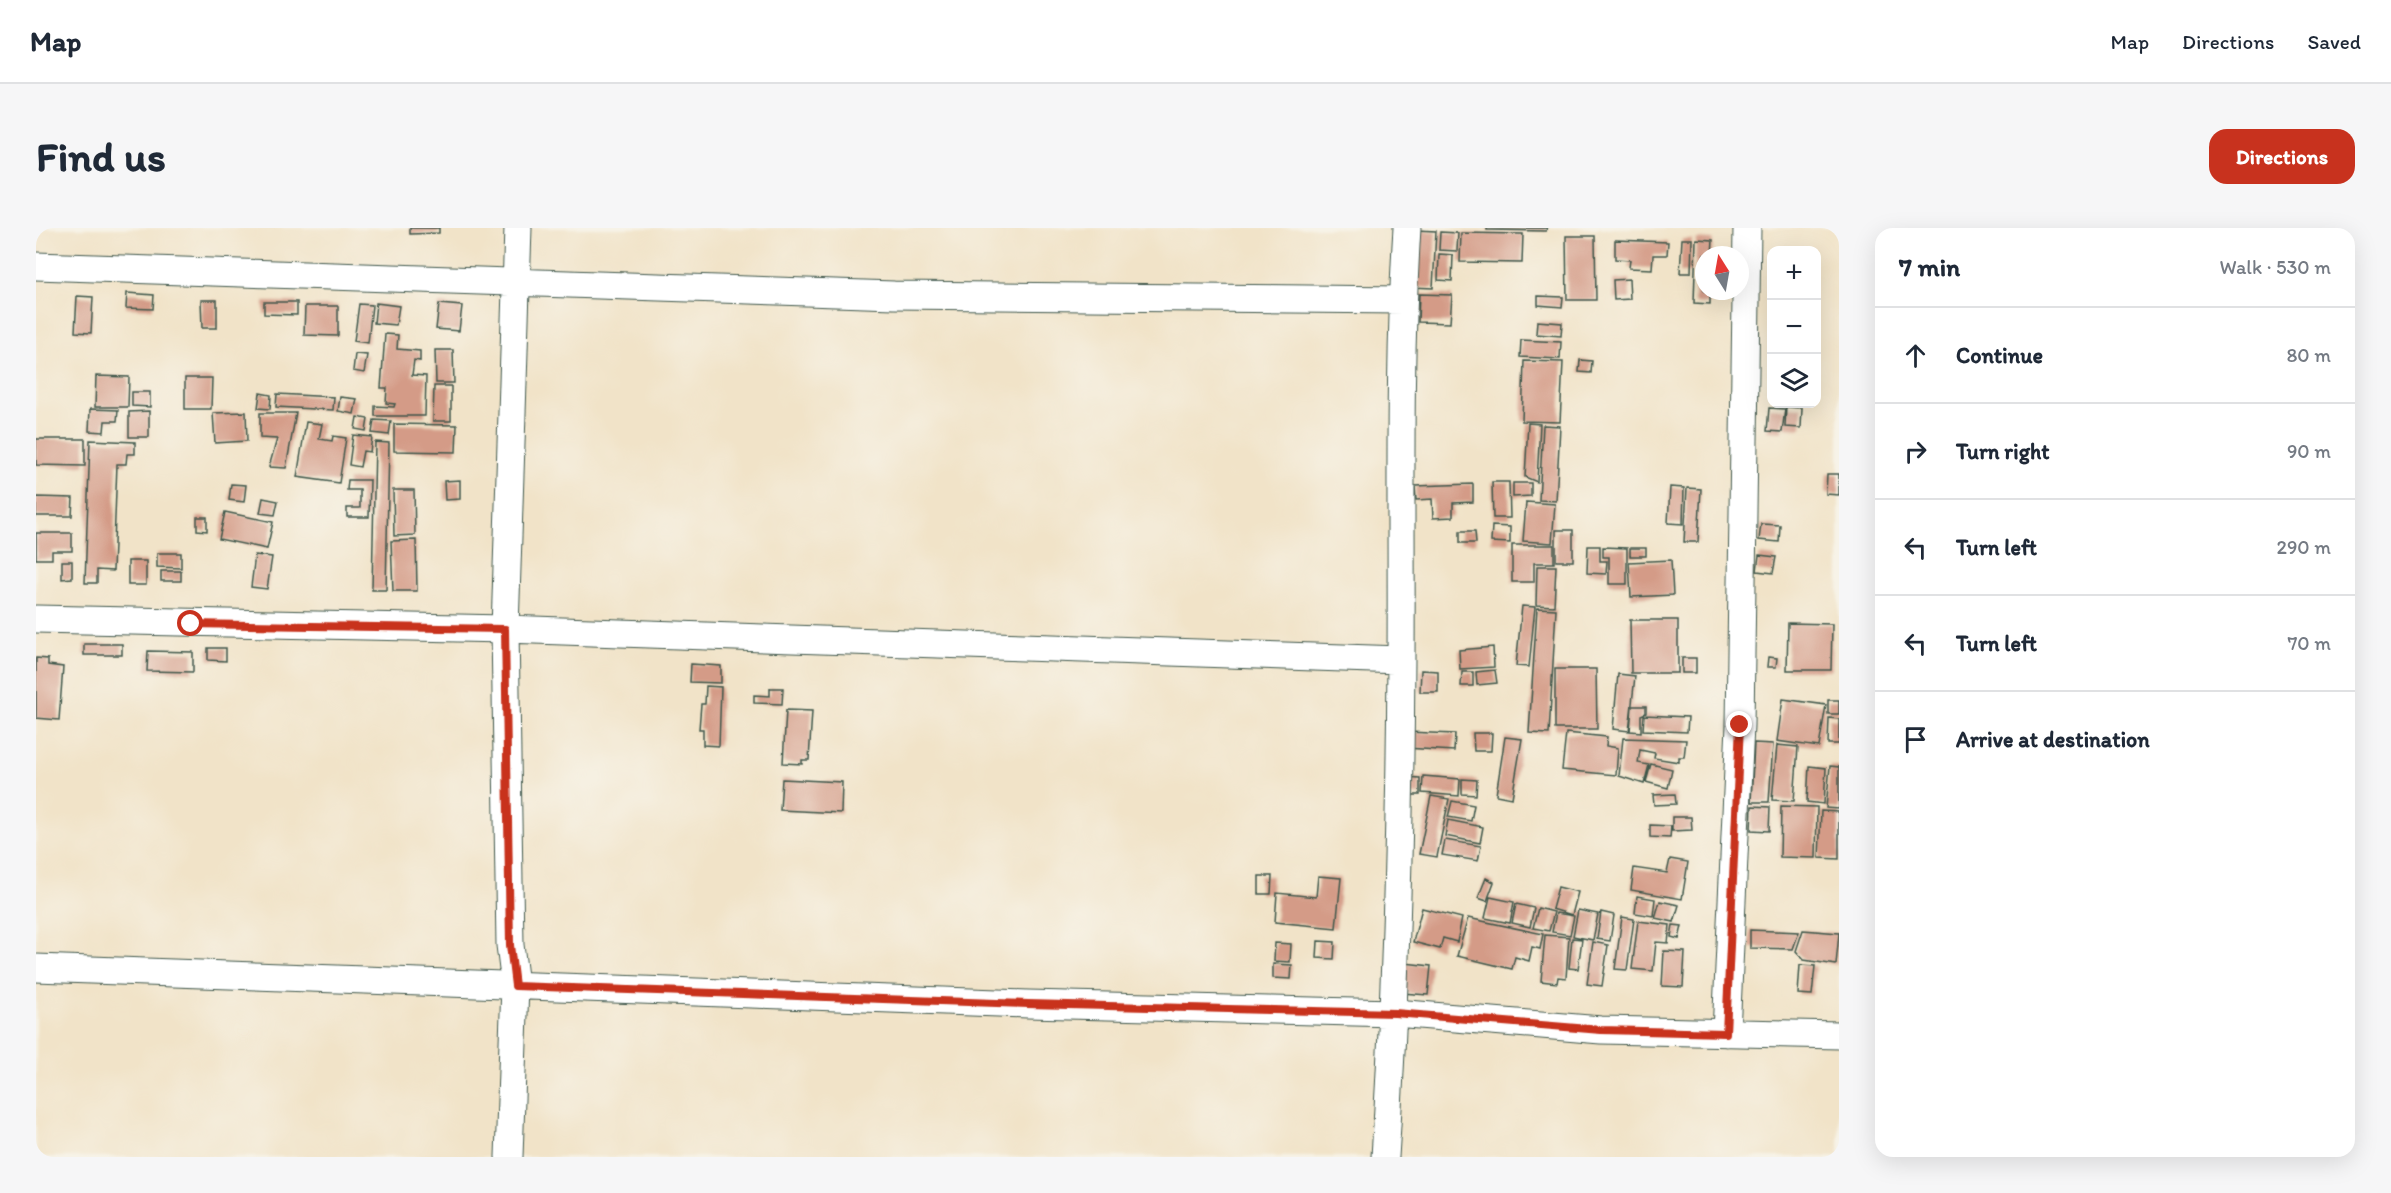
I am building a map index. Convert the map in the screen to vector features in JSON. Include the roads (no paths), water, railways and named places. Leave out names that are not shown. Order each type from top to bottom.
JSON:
[{"type":"street","points":[[509,1157],[515,986],[510,945],[505,629],[518,228]]},
{"type":"street","points":[[1385,1157],[1395,1013],[1401,660],[1402,300],[1407,228]]},
{"type":"street","points":[[1726,1033],[1740,725],[1748,228]]},
{"type":"street","points":[[36,266],[894,295],[1402,300]]},
{"type":"street","points":[[36,619],[505,629],[1401,660]]},
{"type":"street","points":[[36,968],[1028,1004],[1395,1013],[1601,1030],[1839,1035]]}]
